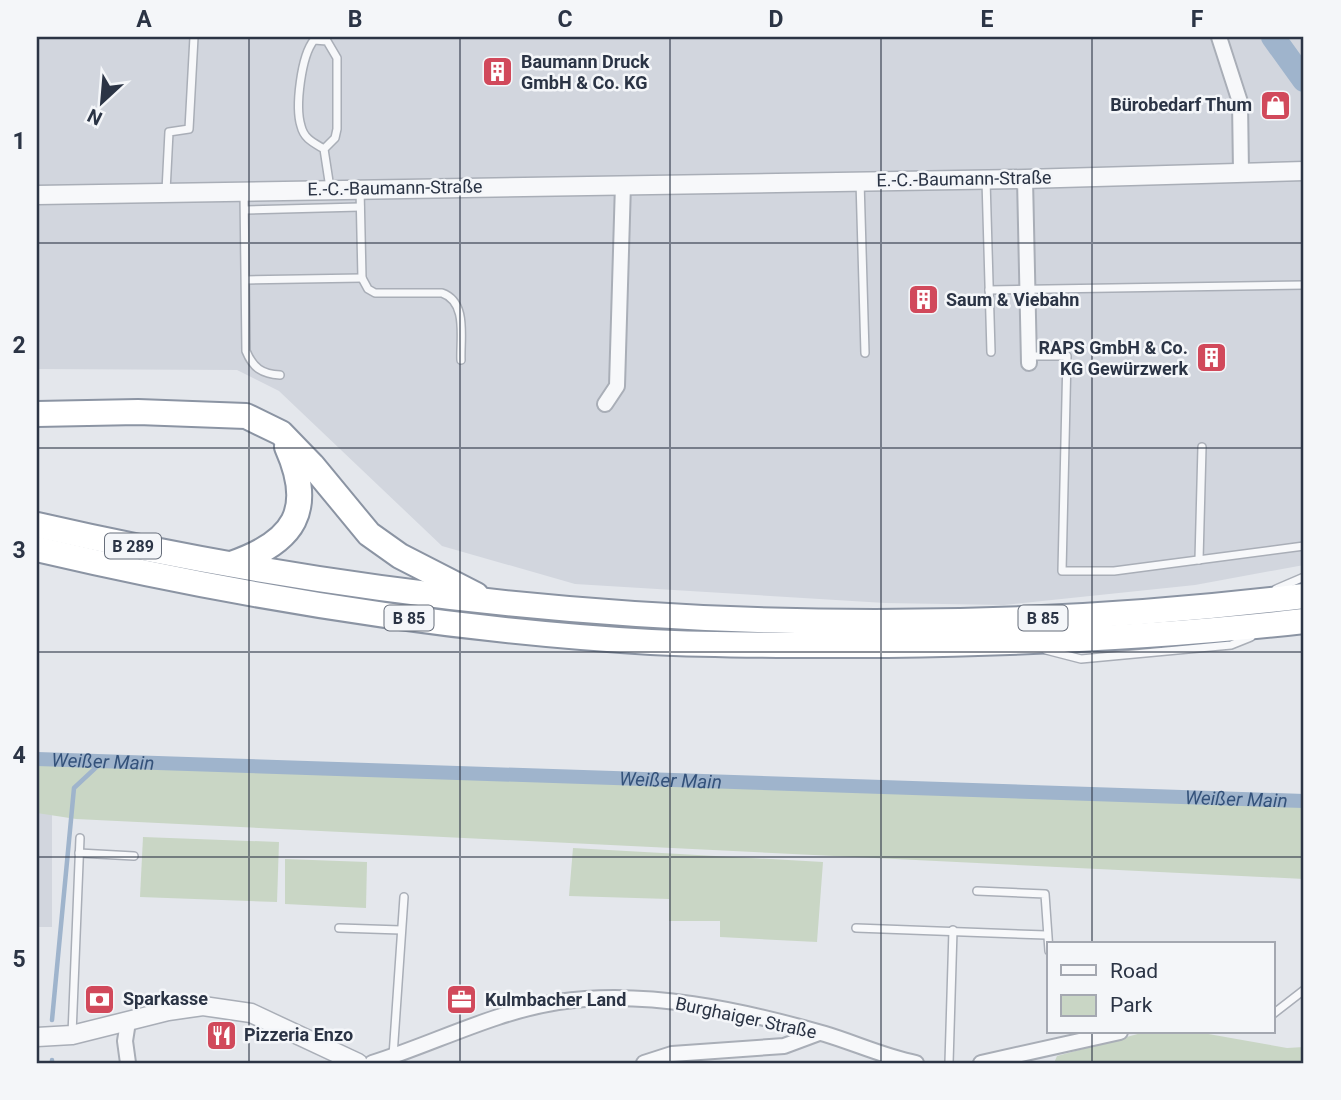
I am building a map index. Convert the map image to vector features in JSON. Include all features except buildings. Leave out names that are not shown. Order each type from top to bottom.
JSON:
[{"type":"highway","points":[[37,414],[246,416],[281,433],[369,534],[400,556],[496,605]]},
{"type":"highway","points":[[229,565],[255,556],[272,545],[288,529],[300,507],[299,473],[281,433]]},
{"type":"highway","name":"B 289","points":[[37,525],[229,565],[496,605]]},
{"type":"highway","name":"B 85","points":[[37,549],[161,578],[401,618],[650,642],[787,645],[1018,643],[1164,636],[1304,621]]},
{"type":"highway","name":"B 85","points":[[496,605],[633,615],[809,622],[977,622],[1246,603],[1304,596]]},
{"type":"street","points":[[1219,37],[1240,102],[1241,172]]},
{"type":"street","name":"E.-C.-Baumann-Straße","points":[[37,195],[330,189],[360,198],[624,184],[1025,179],[1304,171]]},
{"type":"street","points":[[1025,179],[1028,360]]},
{"type":"street","points":[[605,404],[617,386],[624,184]]},
{"type":"street","name":"Burghaiger Straße","points":[[372,1063],[517,1012],[558,1002],[613,998],[716,1009],[821,1033],[916,1063]]},
{"type":"street","points":[[37,1037],[72,1035],[203,1006],[251,1013],[358,1063]]},
{"type":"street","points":[[128,1022],[125,1041],[128,1063]]},
{"type":"street","points":[[644,1063],[671,1054],[784,1046],[821,1033]]},
{"type":"street","points":[[981,1063],[1062,1039],[1103,1034]]},
{"type":"lane","points":[[166,192],[169,132],[190,130],[194,37]]},
{"type":"lane","points":[[314,40],[327,41],[334,48],[337,58],[337,129],[335,138],[324,149],[309,141],[301,126],[304,59],[314,40]]},
{"type":"lane","points":[[324,149],[330,189]]},
{"type":"lane","points":[[986,179],[991,352]]},
{"type":"lane","points":[[860,181],[865,353]]},
{"type":"lane","points":[[244,191],[246,351],[257,369],[268,375],[281,375]]},
{"type":"lane","points":[[245,210],[360,198],[362,278],[368,289],[375,293],[442,293],[450,296],[457,302],[459,311],[461,360]]},
{"type":"lane","points":[[246,280],[362,278]]},
{"type":"lane","points":[[989,290],[1304,285]]},
{"type":"lane","points":[[1028,360],[1067,356],[1062,571],[1114,571],[1304,546]]},
{"type":"lane","points":[[1199,560],[1202,447]]},
{"type":"lane","points":[[1246,603],[1304,576]]},
{"type":"lane","points":[[72,1035],[80,838]]},
{"type":"lane","points":[[79,853],[134,856]]},
{"type":"lane","points":[[977,891],[1045,894],[1047,942]]},
{"type":"lane","points":[[393,1057],[404,897]]},
{"type":"lane","points":[[339,928],[401,930]]},
{"type":"lane","points":[[856,928],[1046,935]]},
{"type":"lane","points":[[949,1063],[953,930]]},
{"type":"lane","points":[[1274,1013],[1304,990]]},
{"type":"shaded area","points":[[37,37],[1304,37],[1304,565],[1195,585],[1004,605],[885,603],[575,584],[442,546],[279,391],[237,370],[37,369]]},
{"type":"shaded area","points":[[37,812],[52,812],[52,927],[37,927]]},
{"type":"green space","points":[[37,762],[1304,802],[1304,879],[76,819],[37,813]]},
{"type":"green space","points":[[143,837],[279,842],[277,902],[140,897]]},
{"type":"green space","points":[[573,848],[823,862],[817,942],[720,937],[720,921],[669,921],[669,899],[569,896]]},
{"type":"green space","points":[[285,859],[367,862],[366,908],[285,904]]},
{"type":"green space","points":[[1138,1034],[1208,1034],[1287,1048],[1304,1047],[1304,1063],[1054,1063],[1057,1056]]},
{"type":"waterway","name":"Weißer Main","points":[[1273,37],[1304,80]]},
{"type":"waterway","name":"Weißer Main","points":[[37,759],[1304,801]]},
{"type":"waterway","points":[[52,1020],[74,788],[104,760]]},
{"type":"place","name":"Baumann Druck GmbH & Co. KG","points":[[498,72]]},
{"type":"place","name":"Bürobedarf Thum","points":[[1275,105]]},
{"type":"place","name":"Saum & Viebahn","points":[[923,300]]},
{"type":"place","name":"RAPS GmbH & Co. KG Gewürzwerk","points":[[1211,358]]},
{"type":"place","name":"Sparkasse","points":[[100,999]]},
{"type":"place","name":"Kulmbacher Land","points":[[462,1000]]},
{"type":"place","name":"Pizzeria Enzo","points":[[221,1035]]}]
